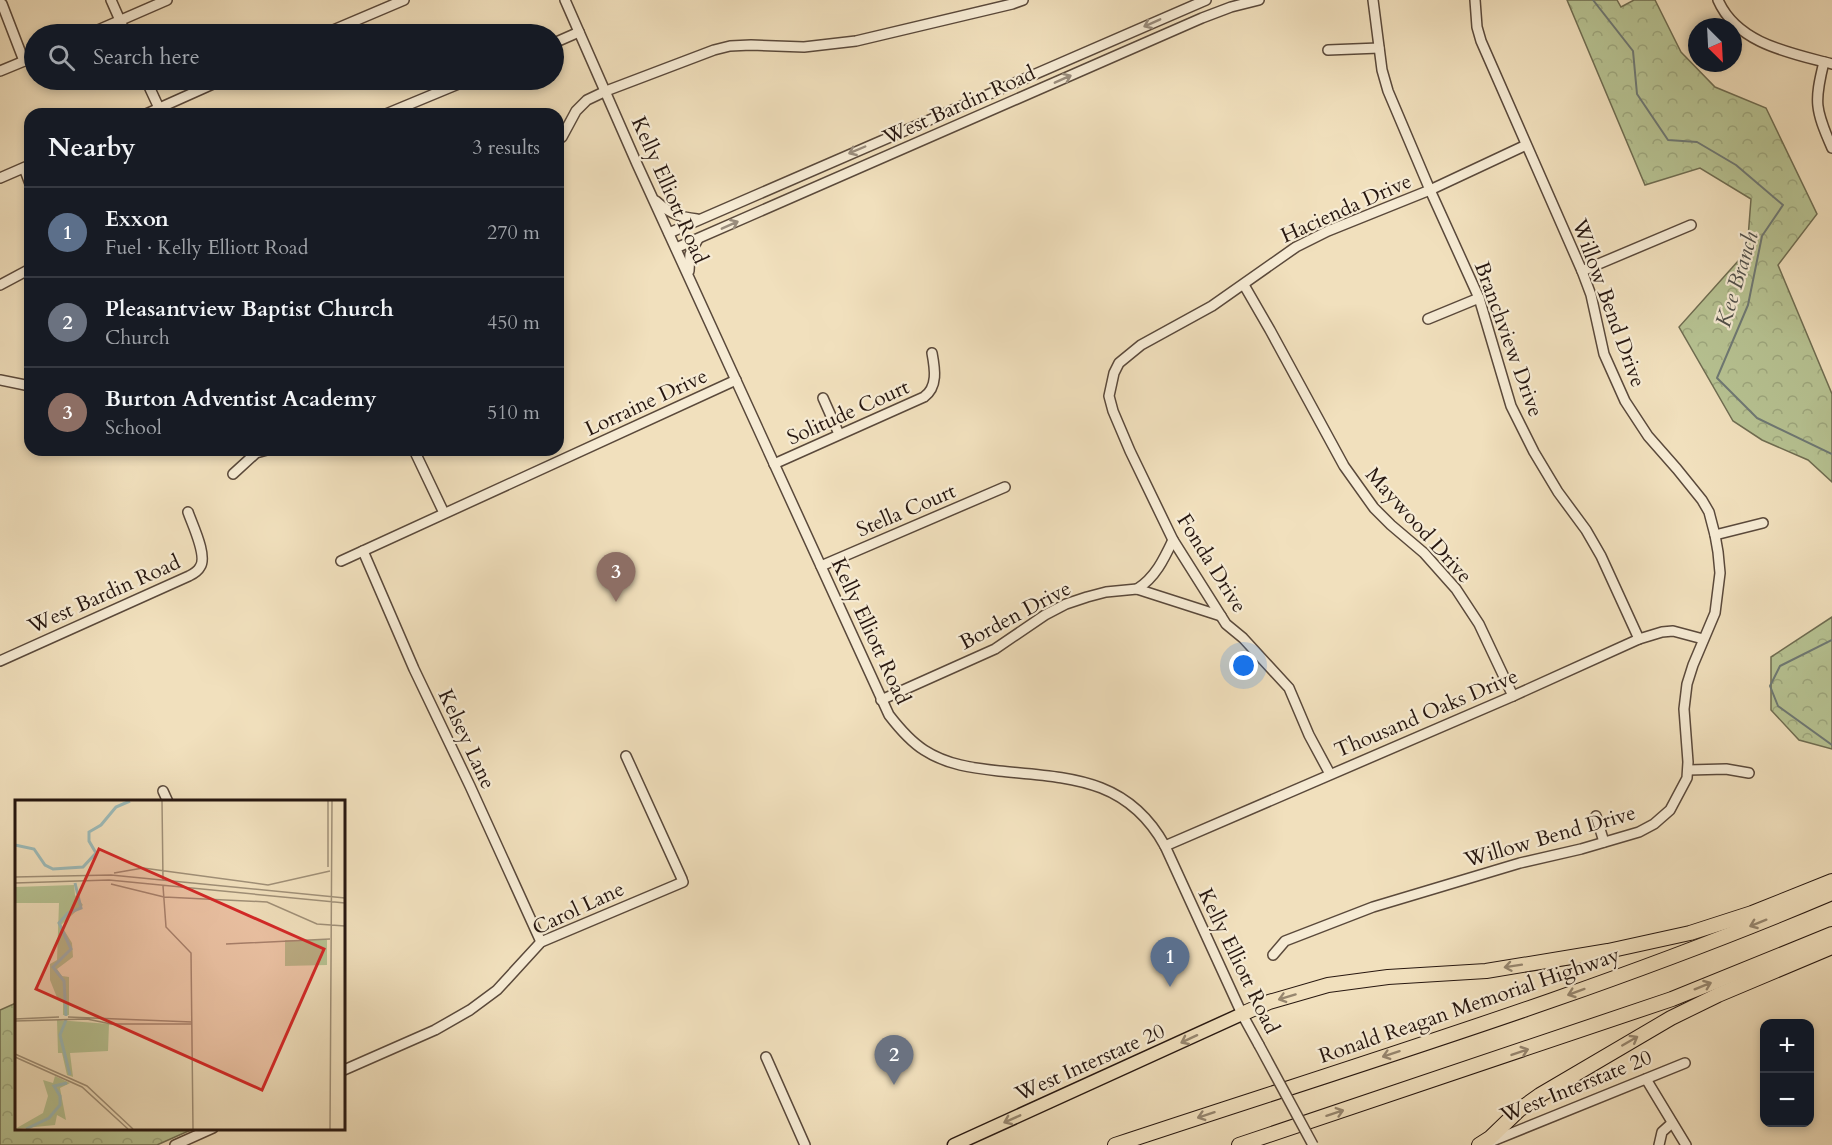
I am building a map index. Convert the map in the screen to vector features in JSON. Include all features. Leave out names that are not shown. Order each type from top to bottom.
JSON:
[{"type":"highway","points":[[1242,1014],[1269,1002],[1328,985],[1388,977],[1496,969],[1608,951],[1690,933],[1752,913],[1832,880]]},
{"type":"highway","name":"Ronald Reagan Memorial Highway","points":[[1115,1145],[1540,1005],[1668,959],[1832,893]]},
{"type":"highway","points":[[1239,1145],[1672,999],[1832,934]]},
{"type":"highway","points":[[1480,1145],[1539,1095],[1662,1023],[1718,995],[1832,946]]},
{"type":"main road","name":"West Interstate 20","points":[[954,1145],[1242,1014]]},
{"type":"street","points":[[111,0],[121,24]]},
{"type":"street","points":[[113,24],[167,0]]},
{"type":"street","points":[[348,24],[404,0]]},
{"type":"street","name":"Kelly Elliott Road","points":[[565,0],[889,715],[904,734],[937,757],[970,768],[1075,780],[1109,790],[1123,798],[1143,815],[1165,846],[1242,1014],[1313,1145]]},
{"type":"street","points":[[564,133],[576,111],[587,100],[714,50],[730,46],[804,46],[856,41],[1023,0]]},
{"type":"street","name":"West Bardin Road","points":[[669,233],[1206,0]]},
{"type":"street","name":"West Bardin Road","points":[[676,248],[1202,18],[1258,0]]},
{"type":"street","name":"Branchview Drive","points":[[1373,0],[1382,70],[1388,90],[1479,298],[1517,422],[1552,482],[1586,530],[1601,556],[1639,639]]},
{"type":"street","name":"Willow Bend Drive","points":[[1273,956],[1285,941],[1321,925],[1373,907],[1520,863],[1639,832],[1654,824],[1670,810],[1687,778],[1684,709],[1687,684],[1715,613],[1720,573],[1715,535],[1709,512],[1677,468],[1648,436],[1624,401],[1604,354],[1591,295],[1582,272],[1481,41],[1477,27],[1475,0]]},
{"type":"street","points":[[1718,0],[1737,26],[1755,39],[1774,48],[1828,63],[1817,91],[1817,107],[1832,148]]},
{"type":"street","points":[[0,71],[24,61],[2,4]]},
{"type":"street","points":[[564,39],[579,32]]},
{"type":"street","points":[[1328,50],[1379,48]]},
{"type":"street","points":[[151,90],[159,108],[200,90]]},
{"type":"street","points":[[400,108],[444,90]]},
{"type":"street","name":"Hacienda Drive","points":[[1111,387],[1119,363],[1137,349],[1212,306],[1304,243],[1430,190],[1526,145]]},
{"type":"street","points":[[0,178],[24,168]]},
{"type":"street","points":[[654,200],[677,216],[699,219]]},
{"type":"street","points":[[1582,272],[1691,225]]},
{"type":"street","points":[[689,276],[690,255],[698,239]]},
{"type":"street","points":[[0,285],[24,271]]},
{"type":"street","name":"Maywood Drive","points":[[1244,285],[1344,466],[1374,508],[1424,552],[1456,590],[1479,624],[1513,696]]},
{"type":"street","points":[[1428,319],[1479,298]]},
{"type":"street","name":"Solitude Court","points":[[774,464],[924,398],[930,393],[934,380],[935,369],[932,353]]},
{"type":"street","points":[[0,380],[24,385]]},
{"type":"street","name":"Lorraine Drive","points":[[340,561],[736,380]]},
{"type":"street","name":"Fonda Drive","points":[[1111,387],[1109,396],[1113,411],[1173,540],[1226,624],[1243,638],[1289,688],[1330,774]]},
{"type":"street","points":[[824,398],[839,435]]},
{"type":"street","points":[[1500,411],[1511,406]]},
{"type":"street","points":[[232,474],[253,456]]},
{"type":"street","points":[[417,456],[444,513]]},
{"type":"street","name":"Stella Court","points":[[821,567],[1005,487]]},
{"type":"street","name":"West Bardin Road","points":[[0,661],[199,570],[203,560],[201,549],[188,512]]},
{"type":"street","points":[[1715,535],[1763,523]]},
{"type":"street","points":[[1137,590],[1161,565],[1173,540]]},
{"type":"street","name":"Kelsey Lane","points":[[363,550],[414,669],[470,786],[540,942]]},
{"type":"street","name":"Borden Drive","points":[[881,700],[995,649],[1037,620],[1066,604],[1106,592],[1137,590],[1221,616]]},
{"type":"street","name":"Thousand Oaks Drive","points":[[1165,846],[1513,696],[1639,639],[1662,632],[1673,632],[1703,639]]},
{"type":"street","name":"Carol Lane","points":[[345,1070],[435,1030],[470,1010],[496,990],[540,942],[683,880],[626,756]]},
{"type":"street","points":[[1688,770],[1726,769],[1749,772]]},
{"type":"street","points":[[163,791],[168,800]]},
{"type":"street","points":[[1596,816],[1604,842]]},
{"type":"street","points":[[766,1057],[805,1145]]},
{"type":"street","name":"West Interstate 20","points":[[1480,1145],[1685,1063]]},
{"type":"street","points":[[1646,1079],[1686,1145]]},
{"type":"street","points":[[1659,1145],[1662,1132],[1672,1123]]},
{"type":"street","points":[[176,1145],[209,1130]]},
{"type":"green space","points":[[1567,0],[1617,0],[1621,7],[1634,0],[1655,0],[1681,52],[1688,59],[1688,72],[1700,72],[1715,87],[1766,108],[1817,214],[1778,265],[1832,394],[1832,482],[1808,460],[1762,440],[1733,421],[1679,327],[1747,251],[1751,199],[1700,168],[1645,185]]},
{"type":"green space","points":[[1832,617],[1832,749],[1799,740],[1771,710],[1771,657]]},
{"type":"green space","points":[[15,1003],[15,1130],[191,1130],[157,1145],[0,1145],[0,1010]]},
{"type":"waterway","name":"Kee Branch","points":[[1593,0],[1633,51],[1637,94],[1668,140],[1697,142],[1736,165],[1783,205],[1762,236],[1748,305],[1717,378],[1757,418],[1832,454]]},
{"type":"waterway","name":"Kee Branch","points":[[1832,640],[1780,666],[1770,686],[1778,706],[1832,745]]},
{"type":"place","name":"Burton Adventist Academy","points":[[616,602]]},
{"type":"place","name":"Exxon","points":[[1170,987]]},
{"type":"place","name":"Pleasantview Baptist Church","points":[[894,1085]]}]
